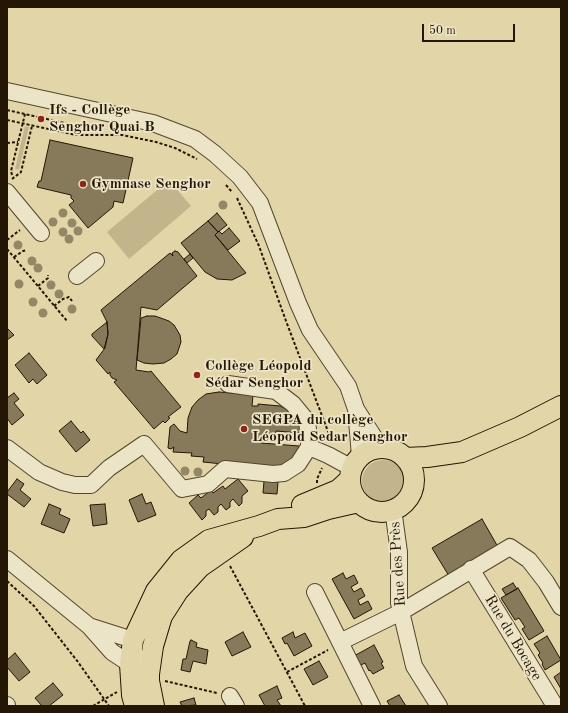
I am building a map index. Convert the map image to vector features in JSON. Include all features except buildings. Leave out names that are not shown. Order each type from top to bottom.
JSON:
[{"type":"main road","points":[[405,458],[427,457],[462,452],[520,427],[561,406]]},
{"type":"main road","points":[[136,706],[132,695],[135,652],[156,591],[181,560],[209,540],[278,519],[292,509],[338,490],[354,468],[373,449],[381,448],[394,450],[405,458],[410,464],[414,480],[410,495],[394,510],[385,512],[367,508],[359,502],[352,492],[354,468]]},
{"type":"main road","points":[[414,480],[454,459],[462,452]]},
{"type":"main road","points":[[278,519],[304,517],[328,509],[359,502]]},
{"type":"main road","points":[[153,706],[149,681],[155,638],[162,616],[178,591],[200,567],[222,550],[259,526]]},
{"type":"main road","points":[[135,652],[146,694],[153,706]]},
{"type":"street","points":[[7,91],[153,123],[195,139],[216,154],[240,177],[260,204],[310,330],[348,386],[356,409],[381,448]]},
{"type":"street","points":[[9,186],[42,233]]},
{"type":"street","points":[[77,276],[96,261]]},
{"type":"street","points":[[7,448],[39,472],[62,482],[75,485],[90,485],[109,468],[144,444],[182,489],[208,484],[226,469],[274,474],[284,472],[298,464],[309,447],[309,438],[306,421],[293,404],[276,391],[228,384]]},
{"type":"street","points":[[309,447],[354,468],[356,409]]},
{"type":"street","name":"Rue des Près","points":[[394,510],[399,552],[398,603],[414,666],[438,706]]},
{"type":"street","points":[[341,643],[401,612],[510,546],[529,560],[546,582],[561,607]]},
{"type":"street","points":[[7,559],[89,626],[112,652],[135,652],[155,638]]},
{"type":"street","name":"Rue du Bocage","points":[[471,569],[555,706]]},
{"type":"street","points":[[315,592],[372,706]]},
{"type":"street","points":[[89,626],[135,652]]},
{"type":"path","points":[[7,110],[69,124]]},
{"type":"path","points":[[7,179],[11,174],[25,114]]},
{"type":"path","points":[[7,120],[76,135],[122,135],[156,142],[175,148],[199,161]]},
{"type":"path","points":[[9,186],[21,172],[32,126]]},
{"type":"path","points":[[7,143],[18,142]]},
{"type":"path","points":[[222,181],[238,198],[259,246],[332,442],[317,479],[319,488]]},
{"type":"path","points":[[7,240],[22,228]]},
{"type":"path","points":[[7,249],[66,321]]},
{"type":"path","points":[[14,257],[23,250],[27,250]]},
{"type":"path","points":[[38,286],[48,278],[48,275]]},
{"type":"path","points":[[54,306],[63,299],[69,297],[72,302]]},
{"type":"path","points":[[222,550],[305,706]]},
{"type":"path","points":[[7,581],[34,606],[78,662],[109,706]]},
{"type":"path","points":[[287,672],[341,643]]},
{"type":"path","points":[[167,682],[233,701]]},
{"type":"path","points":[[93,706],[104,699]]},
{"type":"shaded area","points":[[25,126],[29,127],[19,170],[15,169]]},
{"type":"shaded area","points":[[169,180],[191,206],[129,259],[107,232]]},
{"type":"shaded area","points":[[383,460],[398,466],[404,481],[398,496],[383,502],[368,496],[362,481],[368,466]]},
{"type":"place","name":"Ifs - Collège Senghor Quai B","points":[[41,119]]},
{"type":"place","name":"Gymnase Senghor","points":[[83,184]]},
{"type":"place","name":"Collège Léopold Sédar Senghor","points":[[197,375]]},
{"type":"place","name":"SEGPA du collège Léopold Sedar Senghor","points":[[244,429]]}]
